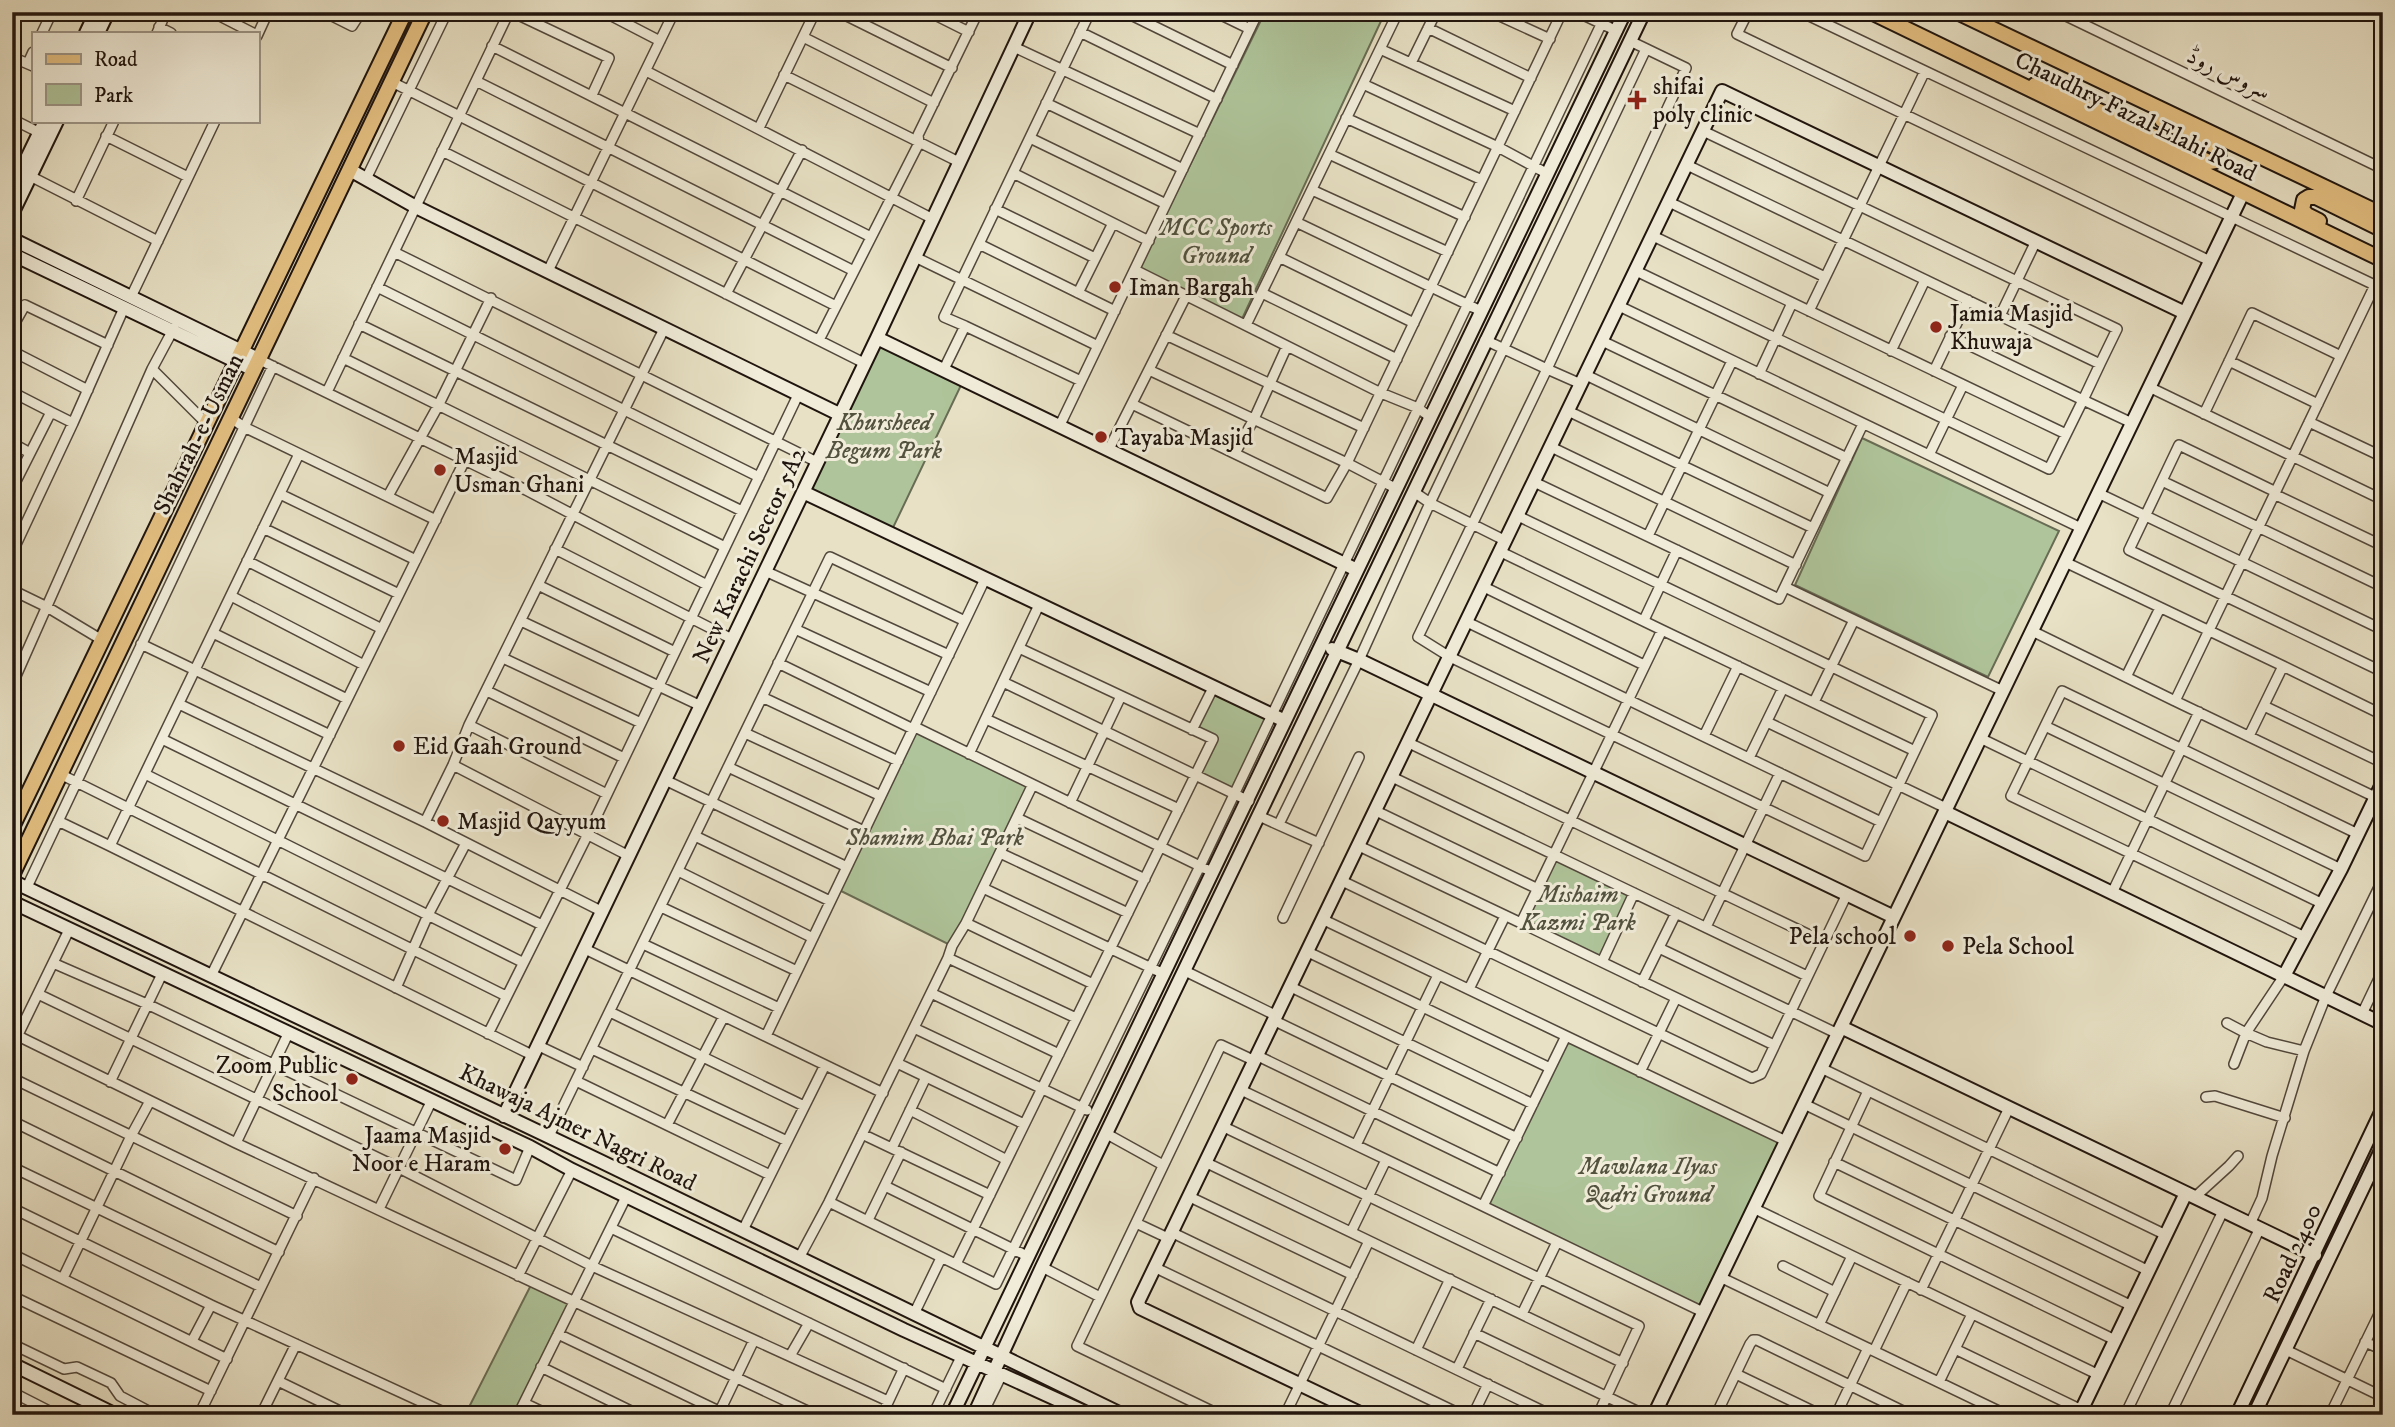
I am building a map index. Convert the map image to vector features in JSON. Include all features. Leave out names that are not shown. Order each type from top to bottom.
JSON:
[{"type":"main road","name":"Shahrah-e-Usman","points":[[12,827],[405,12]]},
{"type":"main road","name":"Shahrah-e-Usman","points":[[12,875],[231,418],[262,365],[425,12]]},
{"type":"main road","name":"Chaudhry Fazal Elahi Road","points":[[1871,12],[2383,260]]},
{"type":"main road","name":"Chaudhry Fazal Elahi Road","points":[[1957,12],[2383,215]]},
{"type":"main road","points":[[1997,74],[2058,92],[2209,162],[2219,157],[2216,146],[2061,70],[2027,45]]},
{"type":"main road","points":[[2383,230],[2316,197],[2306,198],[2302,203],[2302,210],[2307,215],[2383,253]]},
{"type":"street","points":[[42,32],[52,12]]},
{"type":"street","points":[[86,32],[96,12]]},
{"type":"street","points":[[98,32],[108,12]]},
{"type":"street","points":[[158,30],[166,12]]},
{"type":"street","points":[[212,12],[250,32]]},
{"type":"street","points":[[258,32],[268,12]]},
{"type":"street","points":[[324,12],[352,26],[361,12]]},
{"type":"street","points":[[366,179],[447,12]]},
{"type":"street","points":[[327,391],[510,12],[609,58],[592,95]]},
{"type":"street","points":[[604,12],[660,41]]},
{"type":"street","points":[[548,271],[674,12]]},
{"type":"street","points":[[759,128],[815,12]]},
{"type":"street","points":[[839,12],[952,68]]},
{"type":"street","points":[[929,12],[969,32]]},
{"type":"street","points":[[819,340],[919,143],[918,135],[978,12]]},
{"type":"street","points":[[1014,12],[1029,16]]},
{"type":"street","points":[[1081,381],[944,317],[1090,12]]},
{"type":"street","points":[[1125,12],[1233,65]]},
{"type":"street","points":[[1214,12],[1250,29]]},
{"type":"street","points":[[1060,425],[1258,12]]},
{"type":"street","points":[[1411,63],[1436,12]]},
{"type":"street","points":[[1491,12],[1550,39]]},
{"type":"street","points":[[1132,404],[1327,498],[1381,393],[1562,12]]},
{"type":"street","points":[[1577,12],[1617,31]]},
{"type":"street","points":[[829,1202],[996,1284],[1200,866],[1607,12]]},
{"type":"street","points":[[952,1415],[1249,801],[1430,416],[1625,12]]},
{"type":"street","points":[[982,1415],[999,1373],[1002,1356],[1042,1267],[1644,12]]},
{"type":"street","points":[[1748,12],[1737,34],[2210,261]]},
{"type":"street","points":[[1801,12],[1924,73],[2379,287],[2341,356],[2175,701]]},
{"type":"street","name":"سروس روڈ","points":[[2058,12],[2383,169]]},
{"type":"street","points":[[1246,326],[1380,49],[1393,14]]},
{"type":"street","name":"New Karachi Sector 5A2","points":[[504,1116],[1029,16]]},
{"type":"street","points":[[1428,28],[1531,78]]},
{"type":"street","points":[[1080,33],[1217,99]]},
{"type":"street","points":[[803,37],[934,103]]},
{"type":"street","points":[[1518,516],[1932,715],[1865,856],[1450,657],[1418,637],[1547,369],[1686,68],[1630,41]]},
{"type":"street","points":[[492,46],[871,237]]},
{"type":"street","points":[[1014,47],[1200,134]]},
{"type":"street","points":[[1380,49],[1515,111]]},
{"type":"street","points":[[1279,824],[1646,50]]},
{"type":"street","points":[[12,57],[31,65]]},
{"type":"street","points":[[646,71],[933,219]]},
{"type":"street","points":[[1809,311],[1924,73]]},
{"type":"street","points":[[784,75],[959,162]]},
{"type":"street","points":[[476,81],[854,271]]},
{"type":"street","points":[[392,82],[836,306]]},
{"type":"street","points":[[1363,83],[1498,147],[1548,174]]},
{"type":"street","points":[[1364,1415],[1140,1308],[1138,1302],[1723,91],[2185,313]]},
{"type":"street","points":[[1046,103],[1183,169]]},
{"type":"street","points":[[1346,118],[1482,180]]},
{"type":"street","points":[[12,119],[44,130]]},
{"type":"street","points":[[76,201],[113,122]]},
{"type":"street","points":[[12,553],[127,302],[215,122]]},
{"type":"street","points":[[12,214],[30,176],[44,130]]},
{"type":"street","points":[[12,189],[44,130]]},
{"type":"street","points":[[1636,271],[2049,469],[2117,329],[1703,131]]},
{"type":"street","points":[[106,136],[188,177]]},
{"type":"street","points":[[1030,138],[1166,204]]},
{"type":"street","points":[[726,294],[802,150]]},
{"type":"street","points":[[442,151],[864,363]]},
{"type":"street","points":[[1329,154],[1465,217]]},
{"type":"street","points":[[1686,166],[2100,364]]},
{"type":"street","points":[[350,170],[415,206],[839,414]]},
{"type":"street","points":[[1013,173],[1149,241]]},
{"type":"street","points":[[30,176],[158,241]]},
{"type":"street","points":[[1312,190],[1448,252]]},
{"type":"street","points":[[1654,1415],[2243,193]]},
{"type":"street","points":[[1669,202],[1825,277]]},
{"type":"street","points":[[995,209],[1095,258]]},
{"type":"street","points":[[1296,222],[1481,311]]},
{"type":"street","points":[[1078,293],[1113,223]]},
{"type":"street","points":[[1653,236],[2066,435]]},
{"type":"street","points":[[12,239],[175,326],[239,357],[327,391],[707,585]]},
{"type":"street","points":[[2000,316],[2036,241]]},
{"type":"street","points":[[979,244],[1115,311]]},
{"type":"street","points":[[394,252],[817,462]]},
{"type":"street","points":[[12,254],[127,302]]},
{"type":"street","points":[[915,257],[1098,345]]},
{"type":"street","points":[[1279,257],[1414,323]]},
{"type":"street","points":[[1135,270],[1430,416]]},
{"type":"street","points":[[1891,351],[1925,280]]},
{"type":"street","points":[[377,287],[759,477]]},
{"type":"street","points":[[1262,293],[1397,359]]},
{"type":"street","points":[[1109,449],[1186,296]]},
{"type":"street","points":[[388,496],[438,407],[491,298]]},
{"type":"street","points":[[1934,371],[1968,300]]},
{"type":"street","points":[[1759,374],[1792,303]]},
{"type":"street","points":[[12,328],[25,304],[108,345]]},
{"type":"street","points":[[1619,306],[2081,528]]},
{"type":"street","points":[[2204,414],[2252,313],[2341,356]]},
{"type":"street","points":[[359,324],[456,369],[742,511]]},
{"type":"street","points":[[12,685],[152,369],[175,326]]},
{"type":"street","points":[[944,369],[965,326]]},
{"type":"street","points":[[425,822],[588,479],[664,328]]},
{"type":"street","points":[[1166,335],[1364,428]]},
{"type":"street","points":[[1950,336],[2132,423]]},
{"type":"street","points":[[877,338],[1357,570]]},
{"type":"street","points":[[1485,340],[1547,369],[1583,380],[1699,430],[1830,493]]},
{"type":"street","points":[[1602,341],[1847,458]]},
{"type":"street","points":[[1234,453],[1254,419],[1287,346]]},
{"type":"street","points":[[12,351],[88,390]]},
{"type":"street","points":[[343,358],[725,547]]},
{"type":"street","points":[[1648,536],[1732,361]]},
{"type":"street","points":[[2229,361],[2318,404]]},
{"type":"street","points":[[27,887],[244,427],[262,365]]},
{"type":"street","points":[[152,369],[208,425]]},
{"type":"street","points":[[1149,370],[1397,489]]},
{"type":"street","points":[[1929,455],[1963,385]]},
{"type":"street","points":[[2149,387],[2383,500]]},
{"type":"street","points":[[12,392],[73,424]]},
{"type":"street","points":[[488,1034],[522,962],[589,834],[798,395]]},
{"type":"street","points":[[1569,411],[1813,528]]},
{"type":"street","points":[[12,489],[51,412]]},
{"type":"street","points":[[231,418],[244,427],[436,520]]},
{"type":"street","points":[[2309,422],[2383,457]]},
{"type":"street","points":[[1534,482],[1779,599],[1863,424]]},
{"type":"street","points":[[12,443],[30,453]]},
{"type":"street","points":[[2383,546],[2179,445],[2129,550],[2383,672]]},
{"type":"street","points":[[1551,447],[1796,565]]},
{"type":"street","points":[[110,846],[299,454]]},
{"type":"street","points":[[212,974],[465,460]]},
{"type":"street","points":[[2162,481],[2383,587]]},
{"type":"street","points":[[803,492],[1285,721]]},
{"type":"street","points":[[1414,492],[1430,503],[1472,523],[1503,546],[1644,620],[1915,751]]},
{"type":"street","points":[[2098,493],[2383,631]]},
{"type":"street","points":[[280,494],[416,560]]},
{"type":"street","points":[[264,528],[399,594]]},
{"type":"street","points":[[555,549],[732,639]]},
{"type":"street","points":[[1644,620],[1677,550]]},
{"type":"street","points":[[549,1136],[830,557],[965,621]]},
{"type":"street","points":[[247,561],[382,629]]},
{"type":"street","points":[[2065,562],[2383,715]]},
{"type":"street","points":[[765,571],[949,655]]},
{"type":"street","points":[[766,1036],[985,579]]},
{"type":"street","points":[[538,585],[675,652]]},
{"type":"street","points":[[1484,587],[1644,665]]},
{"type":"street","points":[[1785,587],[2003,691]]},
{"type":"street","points":[[12,590],[47,607],[102,640]]},
{"type":"street","points":[[231,596],[364,666]]},
{"type":"street","points":[[969,754],[1039,605]]},
{"type":"street","points":[[2126,677],[2160,608]]},
{"type":"street","points":[[1814,702],[1854,620]]},
{"type":"street","points":[[521,621],[701,706]]},
{"type":"street","points":[[1467,622],[1881,822]]},
{"type":"street","points":[[795,629],[931,692]]},
{"type":"street","points":[[1521,923],[1662,629]]},
{"type":"street","points":[[2032,631],[2375,797]]},
{"type":"street","points":[[213,633],[348,699]]},
{"type":"street","points":[[141,644],[330,735]]},
{"type":"street","points":[[1321,645],[1359,660],[1894,917]]},
{"type":"street","points":[[956,1264],[1213,739],[1019,648]]},
{"type":"street","points":[[503,658],[641,723]]},
{"type":"street","points":[[778,663],[1214,872]]},
{"type":"street","points":[[1704,736],[1738,666]]},
{"type":"street","points":[[2249,736],[2283,667]]},
{"type":"street","points":[[1003,682],[1249,801]]},
{"type":"street","points":[[1192,730],[1213,688]]},
{"type":"street","points":[[1749,758],[1783,688]]},
{"type":"street","points":[[487,691],[624,758]]},
{"type":"street","points":[[2305,937],[2011,796],[2062,691],[2358,834]]},
{"type":"street","points":[[1070,803],[1121,696]]},
{"type":"street","points":[[762,697],[898,761]]},
{"type":"street","points":[[179,704],[425,822],[603,912]]},
{"type":"street","points":[[2264,706],[2383,763]]},
{"type":"street","points":[[2112,893],[2199,712]]},
{"type":"street","points":[[986,719],[1179,809]]},
{"type":"street","points":[[1767,722],[2383,1024]]},
{"type":"street","points":[[469,725],[607,794]]},
{"type":"street","points":[[2045,726],[2341,869]]},
{"type":"street","points":[[745,733],[881,796]]},
{"type":"street","points":[[1980,738],[2321,904]]},
{"type":"street","points":[[162,740],[541,925]]},
{"type":"street","points":[[1409,743],[1824,942]]},
{"type":"street","points":[[1283,918],[1359,757]]},
{"type":"street","points":[[453,765],[629,856]]},
{"type":"street","points":[[728,767],[864,831]]},
{"type":"street","points":[[1706,927],[1780,773]]},
{"type":"street","points":[[60,774],[506,996]]},
{"type":"street","points":[[145,774],[522,962]]},
{"type":"street","points":[[1392,777],[1807,976]]},
{"type":"street","points":[[665,780],[847,867]]},
{"type":"street","points":[[2234,1064],[2246,1033],[2284,976],[2383,783]]},
{"type":"street","points":[[799,1258],[883,1093],[952,946],[966,923],[1032,786]]},
{"type":"street","points":[[1376,811],[1538,889]]},
{"type":"street","points":[[1259,816],[1319,843]]},
{"type":"street","points":[[1017,818],[1144,879]]},
{"type":"street","points":[[58,821],[488,1034],[583,1067]]},
{"type":"street","points":[[695,836],[831,901]]},
{"type":"street","points":[[396,988],[428,915],[466,843]]},
{"type":"street","points":[[1359,846],[1774,1045]]},
{"type":"street","points":[[1000,853],[1128,913]]},
{"type":"street","points":[[678,871],[813,937]]},
{"type":"street","points":[[2170,1415],[2255,1226],[2272,1156],[2304,1051],[2326,996],[2383,879]]},
{"type":"street","name":"Khawaja Ajmer Nagri Road","points":[[12,881],[212,974],[1124,1415]]},
{"type":"street","points":[[1342,881],[1752,1078],[1761,1074],[1847,894]]},
{"type":"street","points":[[983,888],[1164,974]]},
{"type":"street","points":[[1602,962],[1634,893]]},
{"type":"street","name":"Khawaja Ajmer Nagri Road","points":[[13,905],[432,1100],[880,1318],[1091,1415]]},
{"type":"street","points":[[661,907],[797,971]]},
{"type":"street","points":[[1643,982],[1676,913]]},
{"type":"street","points":[[1469,989],[1505,916]]},
{"type":"street","points":[[1324,920],[1786,1141]]},
{"type":"street","points":[[966,923],[1093,984]]},
{"type":"street","points":[[12,1046],[15,1035],[69,930]]},
{"type":"street","points":[[138,963],[147,944]]},
{"type":"street","points":[[642,944],[779,1008]]},
{"type":"street","points":[[585,948],[883,1093]]},
{"type":"street","points":[[1659,948],[1791,1011],[1839,1030],[2009,1108],[2315,1255]]},
{"type":"street","points":[[1308,952],[1550,1068]]},
{"type":"street","points":[[948,958],[1076,1018]]},
{"type":"street","points":[[53,962],[516,1180],[530,1147]]},
{"type":"street","points":[[2362,1014],[2383,970]]},
{"type":"street","points":[[1185,971],[1389,1076],[1517,1138]]},
{"type":"street","points":[[110,1082],[162,974]]},
{"type":"street","points":[[1356,1145],[1438,975]]},
{"type":"street","points":[[1291,987],[1533,1104]]},
{"type":"street","points":[[931,993],[1059,1054]]},
{"type":"street","points":[[38,994],[399,1168],[592,1266],[888,1401]]},
{"type":"street","points":[[1640,1072],[1676,998]]},
{"type":"street","points":[[610,1012],[804,1106]]},
{"type":"street","points":[[667,1125],[724,1016]]},
{"type":"street","points":[[2227,1023],[2267,1042],[2304,1051]]},
{"type":"street","points":[[914,1028],[1096,1115]]},
{"type":"street","points":[[236,1143],[288,1034]]},
{"type":"street","points":[[15,1035],[573,1303],[737,1376],[816,1415]]},
{"type":"street","points":[[1483,1206],[1566,1036]]},
{"type":"street","points":[[1220,1415],[1077,1346],[1221,1045],[1373,1112],[1500,1173]]},
{"type":"street","points":[[592,1049],[787,1141]]},
{"type":"street","points":[[368,1070],[375,1054]]},
{"type":"street","points":[[897,1063],[1024,1124]]},
{"type":"street","points":[[743,1230],[825,1065]]},
{"type":"street","points":[[1821,1068],[2166,1235]]},
{"type":"street","points":[[892,1148],[926,1077]]},
{"type":"street","points":[[12,1078],[297,1216]]},
{"type":"street","points":[[576,1082],[770,1175]]},
{"type":"street","points":[[1241,1090],[1703,1312]]},
{"type":"street","points":[[1868,1091],[1819,1196],[2115,1340]]},
{"type":"street","points":[[2206,1097],[2215,1096],[2284,1118]]},
{"type":"street","points":[[379,1209],[432,1100]]},
{"type":"street","points":[[63,1278],[150,1101]]},
{"type":"street","points":[[1804,1104],[2149,1271]]},
{"type":"street","points":[[1922,1290],[2009,1108]]},
{"type":"street","name":"Road 2400","points":[[2238,1415],[2383,1108]]},
{"type":"street","points":[[910,1110],[1007,1160]]},
{"type":"street","points":[[12,1121],[279,1252]]},
{"type":"street","points":[[1224,1126],[1639,1326],[1598,1415]]},
{"type":"street","points":[[862,1134],[990,1195]]},
{"type":"street","points":[[1107,1134],[1163,1165]]},
{"type":"street","name":"Road 2400","points":[[2254,1415],[2380,1161],[2383,1146]]},
{"type":"street","points":[[868,1220],[901,1152]]},
{"type":"street","points":[[2361,1153],[2380,1161]]},
{"type":"street","points":[[1955,1349],[2084,1413],[2115,1340],[2166,1235],[2190,1195],[2230,1166],[2238,1156]]},
{"type":"street","points":[[1352,1232],[1386,1160]]},
{"type":"street","points":[[592,1179],[600,1161]]},
{"type":"street","points":[[1834,1162],[2132,1306]]},
{"type":"street","points":[[1207,1163],[1623,1363]]},
{"type":"street","points":[[12,1167],[261,1287]]},
{"type":"street","points":[[518,1276],[572,1170]]},
{"type":"street","points":[[199,1415],[314,1178]]},
{"type":"street","points":[[885,1186],[1027,1256]]},
{"type":"street","points":[[517,1415],[627,1195]]},
{"type":"street","points":[[1190,1197],[1353,1275]]},
{"type":"street","points":[[12,1208],[433,1411],[450,1415]]},
{"type":"street","points":[[1754,1208],[2099,1375]]},
{"type":"street","points":[[2125,1415],[2223,1211]]},
{"type":"street","points":[[1136,1223],[1171,1236],[1335,1311],[1551,1415]]},
{"type":"street","points":[[611,1228],[946,1389]]},
{"type":"street","points":[[1285,1415],[1369,1241]]},
{"type":"street","points":[[1522,1314],[1557,1242]]},
{"type":"street","points":[[12,1254],[227,1359]]},
{"type":"street","points":[[1819,1325],[1852,1256]]},
{"type":"street","points":[[914,1314],[942,1258]]},
{"type":"street","points":[[1783,1266],[1835,1292]]},
{"type":"street","points":[[1042,1267],[1100,1297]]},
{"type":"street","points":[[1156,1268],[1462,1415]]},
{"type":"street","points":[[1720,1277],[2007,1415]]},
{"type":"street","points":[[1416,1350],[1450,1279]]},
{"type":"street","points":[[1836,1415],[1907,1282]]},
{"type":"street","points":[[12,1296],[211,1391]]},
{"type":"street","points":[[1457,1370],[1491,1299]]},
{"type":"street","points":[[192,1340],[211,1305]]},
{"type":"street","points":[[2330,1415],[2383,1306]]},
{"type":"street","points":[[1939,1382],[1972,1314]]},
{"type":"street","points":[[790,1356],[809,1323]]},
{"type":"street","points":[[1474,1333],[1645,1415]]},
{"type":"street","points":[[558,1334],[722,1414],[754,1340]]},
{"type":"street","points":[[1730,1415],[1717,1412],[1750,1344],[1757,1340],[1911,1415]]},
{"type":"street","points":[[2365,1342],[2383,1350]]},
{"type":"street","points":[[12,1344],[64,1369],[77,1367],[111,1383],[120,1396],[156,1415]]},
{"type":"street","points":[[261,1415],[296,1344]]},
{"type":"street","points":[[2286,1350],[2383,1397]]},
{"type":"street","points":[[933,1415],[962,1355]]},
{"type":"street","points":[[12,1364],[102,1412],[116,1415]]},
{"type":"street","points":[[541,1367],[639,1415]]},
{"type":"street","points":[[882,1415],[904,1368]]},
{"type":"street","points":[[974,1415],[999,1373]]},
{"type":"street","points":[[1736,1374],[1821,1415]]},
{"type":"street","points":[[278,1381],[348,1415]]},
{"type":"street","points":[[1474,1415],[1488,1384]]},
{"type":"street","points":[[12,1392],[57,1415]]},
{"type":"street","points":[[524,1403],[549,1415]]},
{"type":"green space","name":"MCC Sports Ground","points":[[1265,12],[1368,12],[1382,19],[1242,319],[1139,269]]},
{"type":"green space","name":"Khursheed Begum Park","points":[[877,338],[964,379],[890,534],[803,492]]},
{"type":"green space","points":[[1862,438],[2059,531],[1988,677],[1795,585]]},
{"type":"green space","points":[[1213,691],[1269,718],[1234,790],[1198,774],[1214,738],[1194,728]]},
{"type":"green space","name":"Shamim Bhai Park","points":[[917,728],[1032,786],[952,946],[837,889]]},
{"type":"green space","name":"Mishaim Kazmi Park","points":[[1554,854],[1634,893],[1602,962],[1521,923]]},
{"type":"green space","name":"Mawlana Ilyas Qadri Ground","points":[[1567,1039],[1785,1144],[1704,1310],[1486,1203]]},
{"type":"green space","points":[[532,1283],[573,1303],[518,1415],[465,1415]]},
{"type":"place","name":"shifai poly clinic","points":[[1637,100]]},
{"type":"place","name":"Iman Bargah","points":[[1115,287]]},
{"type":"place","name":"Jamia Masjid Khuwaja","points":[[1936,327]]},
{"type":"place","name":"Tayaba Masjid","points":[[1101,437]]},
{"type":"place","name":"Masjid Usman Ghani","points":[[440,470]]},
{"type":"place","name":"Eid Gaah Ground","points":[[399,746]]},
{"type":"place","name":"Masjid Qayyum","points":[[443,821]]},
{"type":"place","name":"Pela school","points":[[1910,936]]},
{"type":"place","name":"Pela School","points":[[1948,946]]},
{"type":"place","name":"Zoom Public School","points":[[352,1079]]},
{"type":"place","name":"Jaama Masjid Noor e Haram","points":[[505,1149]]}]
